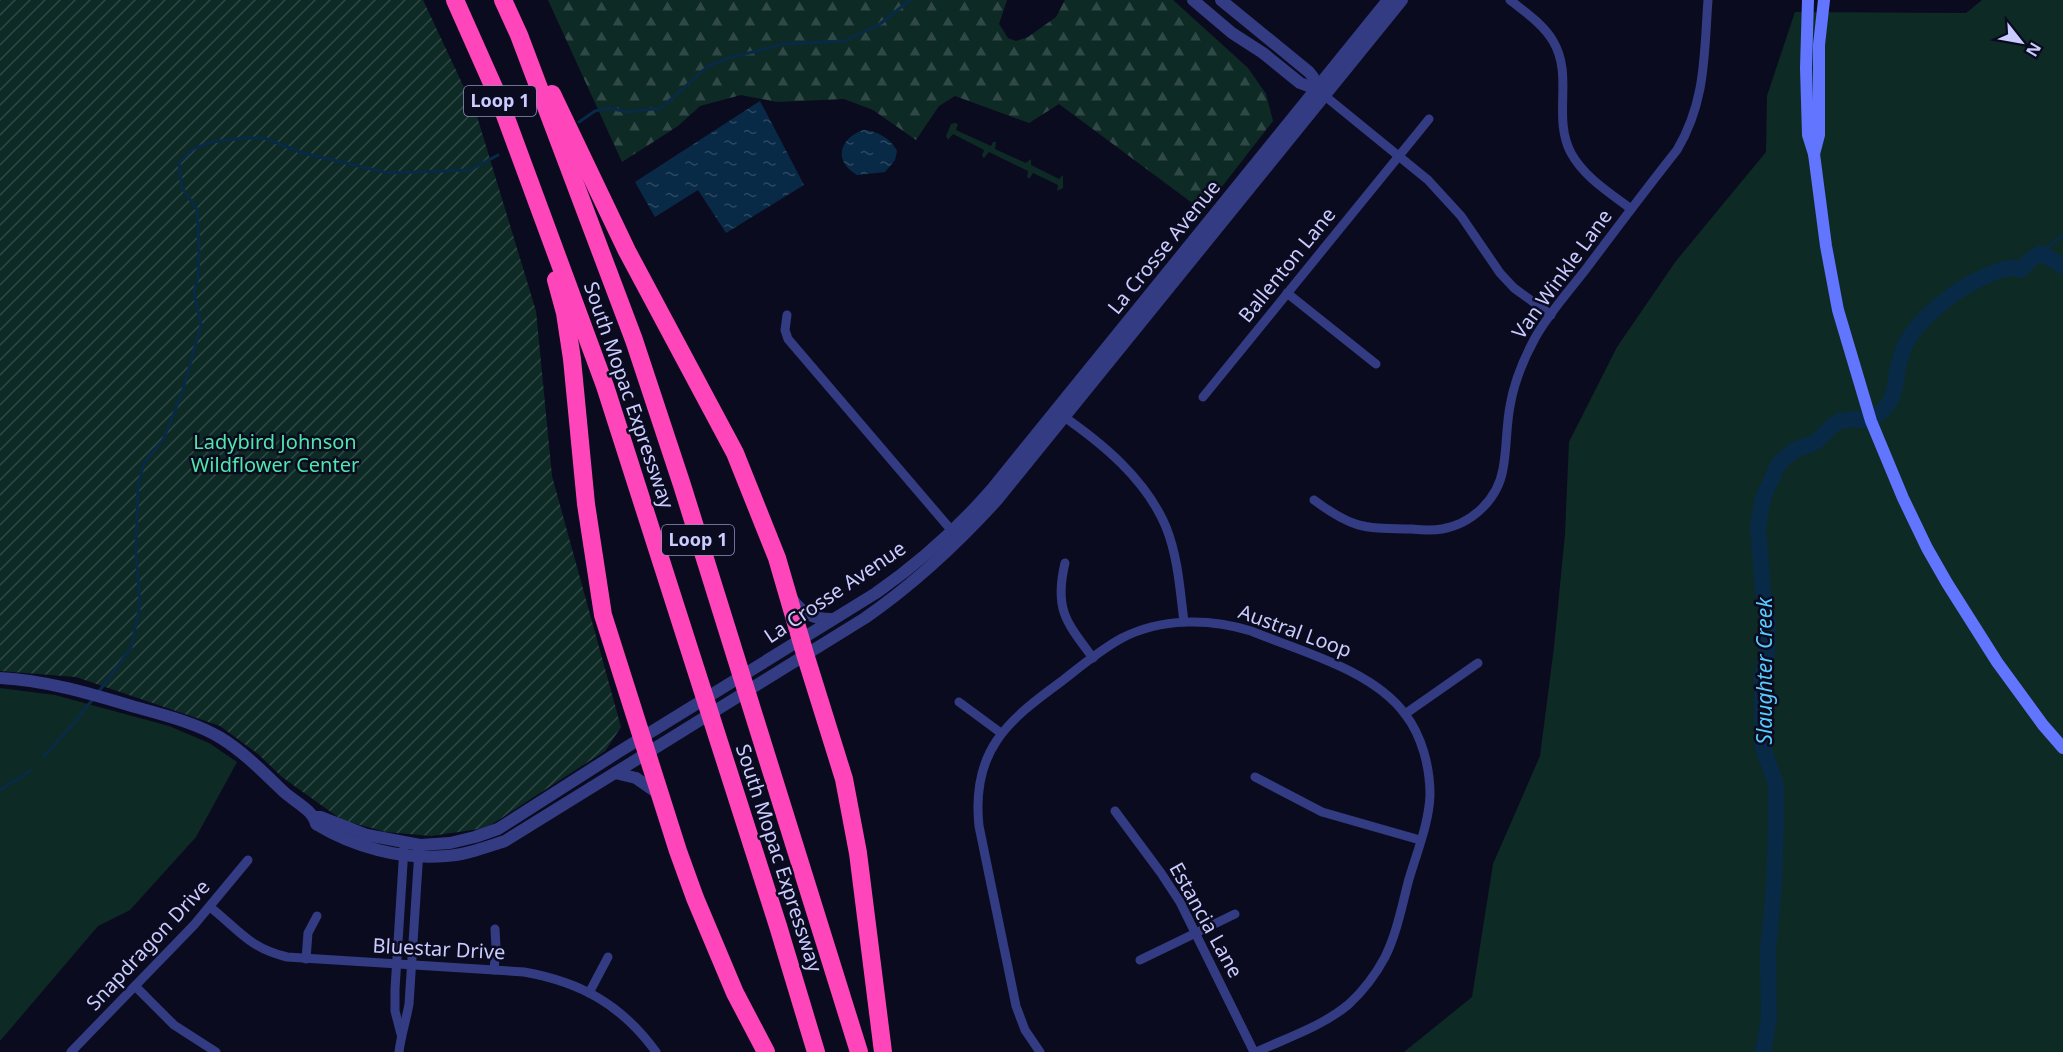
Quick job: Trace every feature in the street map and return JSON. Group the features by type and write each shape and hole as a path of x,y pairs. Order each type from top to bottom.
{"highway":[{"name":"South Mopac Expressway","path":"455,0 499,99 631,461 816,1052"},
{"name":"South Mopac Expressway","path":"503,0 519,35 634,340 682,485 859,1052"},
{"path":"519,35 549,87 627,251 735,453 777,558 802,647 844,779 858,853 883,1052"},
{"path":"539,205 565,313 572,359 586,504 603,615 695,898 735,993 766,1052"}],"main road":[{"path":"1808,0 1806,68 1808,135 1814,154 1826,246 1838,310 1871,421 1894,478 1927,548 1947,583 1974,628 2043,725 2063,748"},
{"path":"1814,154 1819,135 1819,45 1824,0"},
{"path":"2027,701 2063,738"}],"street":[{"path":"1193,0 1232,33 1263,53 1300,83 1320,92 1428,180 1452,205 1500,273 1514,288 1551,315"},
{"path":"1221,0 1309,72 1320,92"},
{"name":"La Crosse Avenue","path":"0,678 105,698 183,722 222,739 260,768 314,817 321,817 404,849 447,856 505,841 615,773 672,719 767,660 802,647 896,596 952,548 997,500 1060,415 1320,92 1388,0"},
{"name":"La Crosse Avenue","path":"1320,92 1402,0"},
{"path":"1510,0 1542,26 1557,47 1563,73 1562,129 1574,159 1594,181 1631,209"},
{"name":"Van Winkle Lane","path":"1314,500 1342,520 1355,525 1370,528 1442,529 1458,525 1474,515 1492,496 1501,479 1508,418 1515,383 1530,346 1677,150 1694,115 1701,92 1708,0"},
{"name":"Ballenton Lane","path":"1203,398 1429,119"},
{"path":"1287,293 1376,364"},
{"path":"787,315 784,330 788,339 952,531"},
{"path":"1060,415 1119,462 1155,505 1166,527 1174,552 1184,622"},
{"name":"La Crosse Avenue","path":"419,851 498,829 645,745 680,732 774,673 831,619 890,583 952,531 1060,415"},
{"path":"1065,563 1060,589 1064,614 1069,625 1093,658"},
{"path":"786,591 800,610 818,619 831,619"},
{"name":"Austral Loop","path":"1040,1052 1025,1030 1016,1006 979,826 977,802 982,774 991,751 1002,733 1023,709 1123,637 1161,625 1184,622 1235,626 1354,672 1379,688 1405,714 1423,750 1429,778 1429,810 1387,954 1375,974 1349,1004 1336,1014 1255,1052"},
{"path":"1405,714 1478,663"},
{"path":"959,702 1002,733"},
{"path":"615,773 636,778 661,796"},
{"path":"1255,777 1322,812 1420,840"},
{"name":"Estancia Lane","path":"1115,811 1175,893 1255,1052"},
{"path":"401,1034 395,1011 404,849"},
{"path":"399,1052 401,1034 408,1011 419,851"},
{"name":"Snapdragon Drive","path":"71,1052 210,907 248,860"},
{"name":"Bluestar Drive","path":"210,907 258,948 287,957 524,972 573,984 621,1013 646,1038 656,1052"},
{"path":"1140,960 1235,914"},
{"path":"306,959 308,933 317,916"},
{"path":"494,970 495,929"},
{"path":"589,993 608,957"},
{"path":"135,986 174,1025 215,1052"}],"green space":[{"name":"Ladybird Johnson Wildflower Center","path":"0,0 423,0 476,113 536,311 552,476 621,727 605,751 486,828 431,836 386,832 342,820 282,777 258,754 220,726 76,677 0,671"},
{"path":"548,0 1007,0 999,24 1008,38 1016,41 1028,37 1056,17 1065,0 1173,0 1248,68 1266,94 1273,121 1203,211 1059,104 1029,123 955,96 939,106 916,140 873,110 844,99 777,102 741,95 700,106 678,126 622,162"},
{"path":"1982,0 2063,0 2063,1052 1404,1052 1472,997 1493,864 1540,756 1565,534 1569,442 1617,347 1676,261 1766,152 1767,96 1795,12 1966,13"},
{"path":"951,124 958,124 956,130 991,146 993,142 996,142 995,149 1026,163 1031,159 1031,165 1059,179 1063,175 1063,188 1057,191 1058,185 1033,173 1030,178 1027,178 1028,171 989,152 984,158 982,156 984,150 953,134 948,140 946,136"},
{"path":"0,688 55,695 169,726 209,743 237,762 196,837 130,910 98,926 0,1041"}],"water":[{"path":"760,101 804,185 726,233 698,190 655,217 635,182"},
{"path":"863,130 883,136 897,151 895,160 885,172 857,175 844,163 842,151 844,145 855,134"}],"waterway":[{"path":"579,122 595,111 609,108 628,112 661,108 707,67 729,58 784,44 844,41 880,24 910,0"},
{"path":"97,694 131,648 140,605 136,553 138,486 144,463 163,440 182,393 201,325 194,292 198,277 197,209 182,188 179,163 193,149 212,142 244,138 264,138 303,153 388,173 470,170 498,155"},
{"path":"2041,253 2063,235"},
{"name":"Slaughter Creek","path":"1763,1052 1769,1018 1768,952 1776,826 1776,784 1763,748 1762,725 1762,676 1767,654 1768,621 1763,592 1758,526 1763,498 1779,463 1795,450 1816,442 1840,421 1854,419 1870,421 1888,405 1907,341 1925,318 1949,297 1974,281 1999,271 2008,268 2021,270 2041,253 2063,266"},
{"path":"43,757 93,699"},
{"path":"0,790 30,771"}]}
